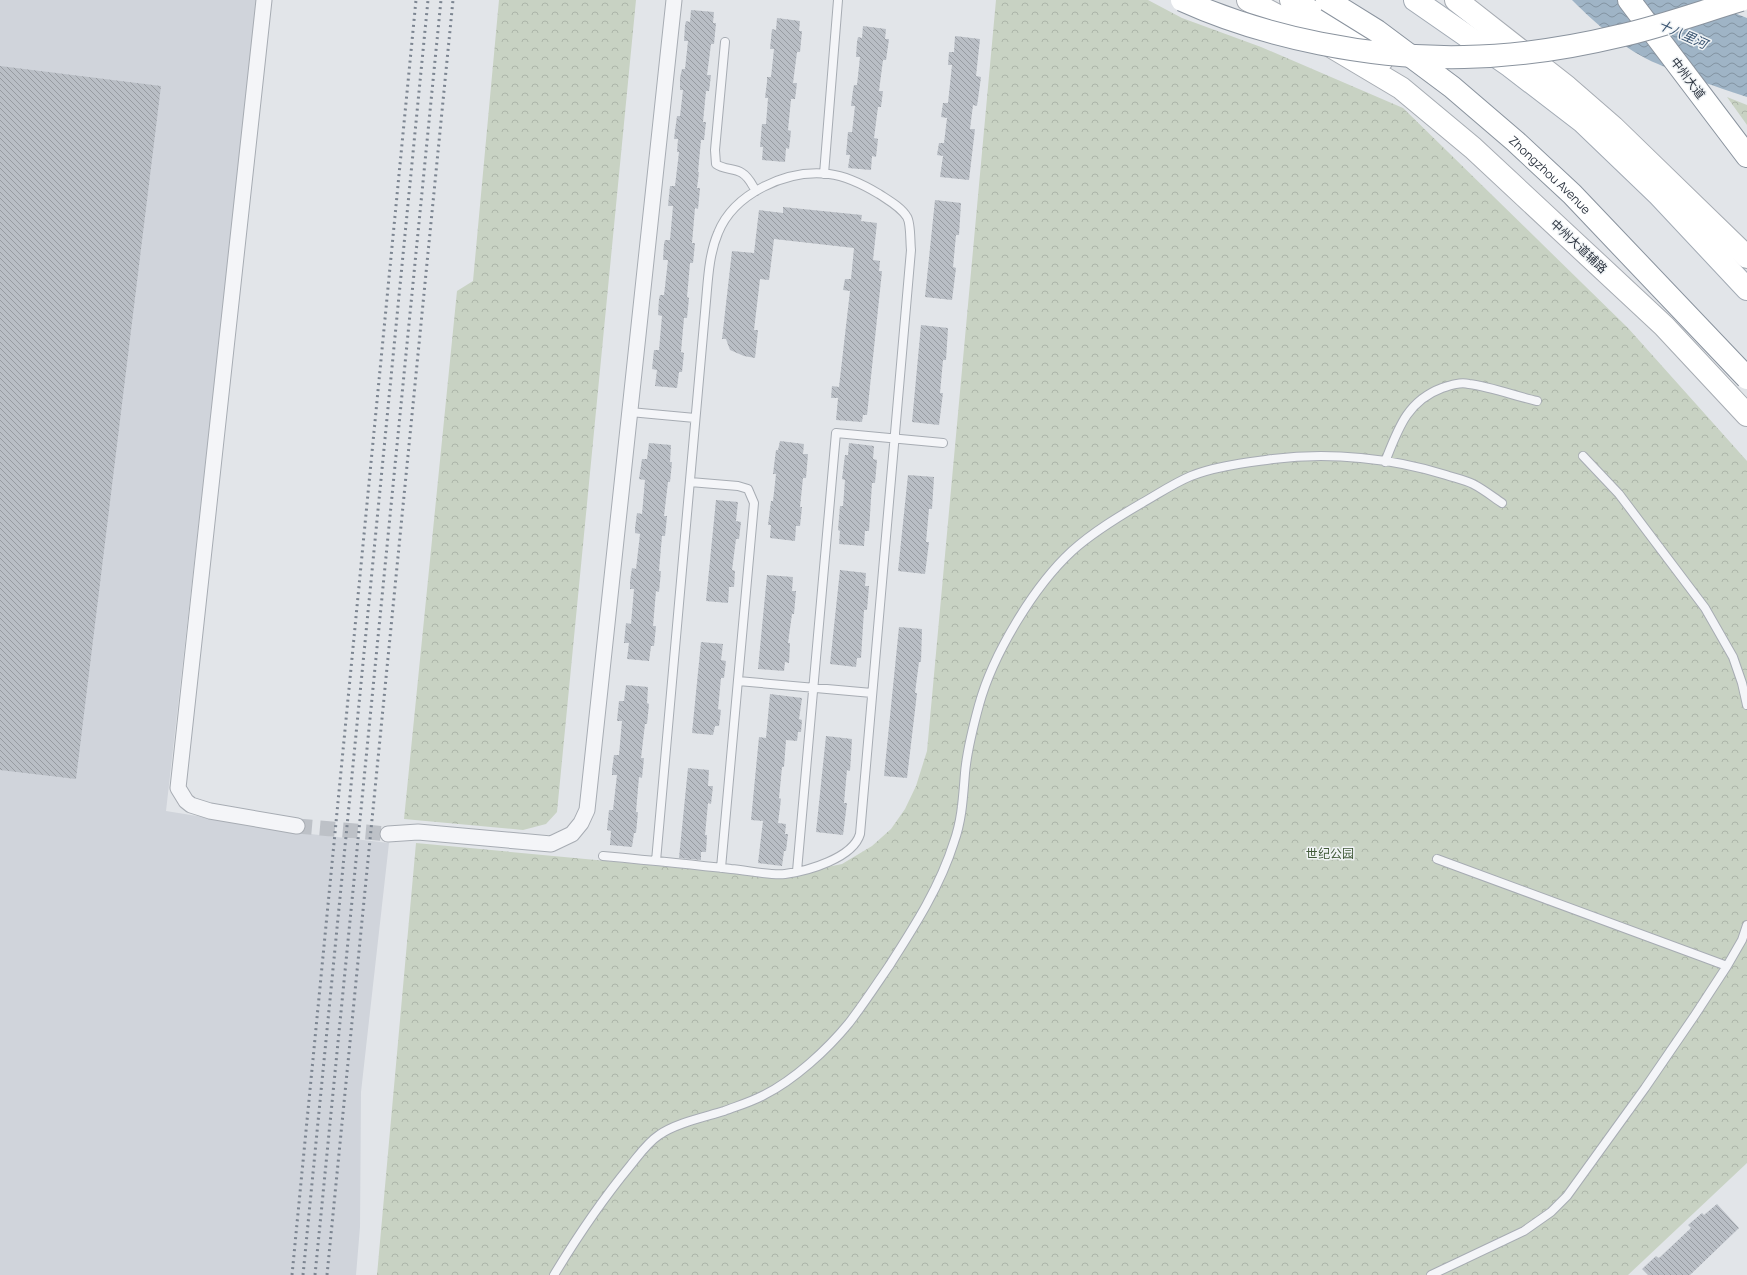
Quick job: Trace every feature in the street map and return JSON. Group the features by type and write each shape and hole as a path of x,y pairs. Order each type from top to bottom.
{"main road":[{"path":"1182,0 1242,24 1277,34 1335,46 1397,54 1465,58 1532,52 1621,36 1741,0"},
{"path":"1248,0 1302,29 1401,88"},
{"path":"1291,0 1371,44 1401,88"},
{"name":"Zhongzhou Avenue","path":"1327,0 1377,31 1452,87 1515,140 1577,200 1747,378"},
{"path":"1415,0 1510,66 1583,122 1658,194 1747,289"},
{"path":"1456,0 1568,88 1613,127 1747,258"},
{"name":"中州大道","path":"1629,0 1747,156"},
{"name":"中州大道辅路","path":"1401,88 1473,148 1664,326 1747,414"}],"street":[{"path":"264,0 178,788 186,801 191,805 210,811 297,826"},
{"path":"388,834 418,832 551,844 572,834 587,810 674,0"}],"lane":[{"path":"824,174 838,0"},
{"path":"725,42 714,150 716,164 722,169 742,172 756,191"},
{"path":"603,856 784,874 810,868 838,857 858,841 860,834 911,250 908,218 888,200 869,188 849,180 824,174 808,174 775,181 749,194 730,213 718,232 712,253 656,861"},
{"path":"1385,462 1395,436 1406,416 1418,401 1439,389 1452,384 1468,383 1537,402"},
{"path":"630,412 696,418"},
{"path":"797,871 836,433 943,443"},
{"path":"554,1275 616,1182 651,1142 665,1132 754,1100 779,1086 807,1065 834,1040 848,1025 868,998 925,908 953,847 962,814 965,775 972,732 984,686 995,660 1014,627 1038,591 1066,557 1097,531 1166,489 1193,476 1251,462 1300,456 1347,457 1429,470 1474,484 1502,503"},
{"path":"1583,456 1619,494 1705,608 1733,656 1742,683 1747,705"},
{"path":"690,482 738,486 748,489 754,503 721,868"},
{"path":"738,681 872,693"},
{"path":"1437,859 1727,966"},
{"path":"1431,1275 1524,1231 1551,1212 1567,1196 1649,1082 1727,966 1742,940 1747,926"}],"shaded area":[{"path":"0,0 258,0 166,811 302,833 389,843 361,1092 360,1227 356,1275 0,1275"}],"green space":[{"path":"499,0 636,0 557,812 546,824 523,830 404,819 457,291 473,281"},
{"name":"世纪公园","path":"996,0 1148,0 1182,18 1261,47 1403,108 1628,328 1747,461 1747,1163 1628,1275 377,1275 416,843 778,877 842,864 872,846 891,829 905,809 916,786 927,751"},
{"path":"1727,97 1747,105 1747,125"}],"water":[{"name":"十八里河","path":"1572,0 1706,0 1712,4 1747,18 1747,97 1691,78 1646,59 1612,36"}],"building":[{"path":"691,10 714,12 713,23 716,23 714,44 711,44 707,75 711,75 709,91 706,91 703,122 706,122 704,140 701,140 697,188 700,188 698,209 695,208 692,243 695,243 693,263 690,263 687,318 684,318 681,352 684,353 682,372 679,372 677,388 655,386 657,370 652,369 654,350 659,350 662,316 658,315 659,299 660,295 664,295 668,260 663,260 664,244 665,240 670,240 673,206 668,206 670,186 675,186 679,152 677,152 678,139 674,139 677,116 680,116 683,90 680,90 680,78 682,69 685,69 688,41 684,41 685,26 686,21 690,22"},
{"path":"777,18 800,21 799,31 802,31 800,52 797,52 793,83 797,83 795,99 791,99 788,130 791,131 789,149 786,148 785,162 762,160 763,147 760,147 762,124 766,124 768,98 765,98 767,77 771,77 774,49 770,49 772,29 776,30"},
{"path":"863,26 886,29 885,39 889,39 886,60 883,60 879,91 883,91 881,107 878,107 874,138 878,139 876,157 872,156 871,170 848,168 850,155 846,155 848,132 852,132 855,106 851,106 854,85 857,85 860,57 856,57 857,42 858,37 862,38"},
{"path":"955,36 980,39 976,76 981,77 977,106 973,105 970,129 975,129 969,180 940,177 943,156 937,155 939,143 944,143 947,118 941,117 943,103 948,103 952,65 948,65 949,52 954,52"},
{"path":"0,66 161,86 76,779 0,770"},
{"path":"935,200 961,203 959,235 956,235 953,267 956,268 952,300 925,297"},
{"path":"783,207 862,215 861,221 877,223 873,260 880,261 879,271 882,271 867,415 863,415 862,422 836,420 838,398 831,398 832,386 839,387 850,291 843,290 845,279 851,279 854,248 774,239 769,280 760,279 754,330 758,330 755,358 744,356 730,350 726,339 722,339 732,251 754,253 759,210 783,213"},
{"path":"921,325 948,328 946,360 943,360 940,393 943,393 939,425 912,422"},
{"path":"780,441 804,444 803,454 808,454 806,478 803,478 800,526 796,526 795,541 770,538 771,525 768,525 771,501 773,501 776,474 773,474 776,450 778,450"},
{"path":"649,443 671,445 670,462 672,462 664,516 667,516 665,536 662,536 659,592 656,591 653,626 656,626 654,646 651,646 649,661 627,659 629,643 624,643 626,623 631,624 634,589 630,589 630,581 632,568 636,569 640,534 635,533 637,513 642,514 645,480 639,479 642,459 647,459"},
{"path":"849,443 874,446 873,459 877,460 875,483 872,483 869,531 865,531 864,546 839,544 840,531 838,530 840,506 843,506 845,480 842,479 845,455 848,455"},
{"path":"908,475 934,477 932,509 929,509 926,542 929,542 925,574 898,571"},
{"path":"716,500 738,502 736,521 741,522 739,539 736,539 732,570 735,571 734,587 729,587 728,603 706,601"},
{"path":"840,570 866,573 865,586 869,586 867,610 864,610 861,658 857,658 856,667 830,664"},
{"path":"767,575 793,577 792,591 796,591 794,614 792,614 788,643 790,643 789,663 785,662 784,671 758,669"},
{"path":"899,627 922,629 921,662 919,662 915,693 917,693 907,778 884,776"},
{"path":"701,642 723,644 721,660 726,661 724,678 721,678 718,709 721,710 719,726 715,726 713,735 692,733"},
{"path":"626,685 648,687 647,703 649,704 641,758 644,758 642,778 639,777 636,833 634,833 632,847 610,845 611,831 607,830 609,810 613,810 617,775 612,775 614,755 619,755 622,721 617,721 619,701 624,701"},
{"path":"770,694 802,698 799,719 802,720 801,732 798,732 797,741 786,740 784,767 782,767 779,798 781,799 778,823 786,824 785,834 788,834 782,866 758,863 763,821 751,820 759,737 766,738"},
{"path":"826,736 852,739 850,771 847,770 844,803 847,803 843,835 816,832"},
{"path":"688,768 709,770 708,786 713,786 711,804 708,803 705,835 707,835 706,852 701,852 701,860 679,858"},
{"path":"1717,1204 1739,1228 1690,1275 1648,1275 1642,1269 1656,1256 1659,1258 1691,1228 1688,1225 1702,1213 1704,1215"}],"tunnel":[{"path":"297,826 388,834"}],"railway":[{"path":"292,1275 416,0"},
{"path":"303,1275 428,0"},
{"path":"315,1275 441,0"},
{"path":"327,1275 453,0"}]}
